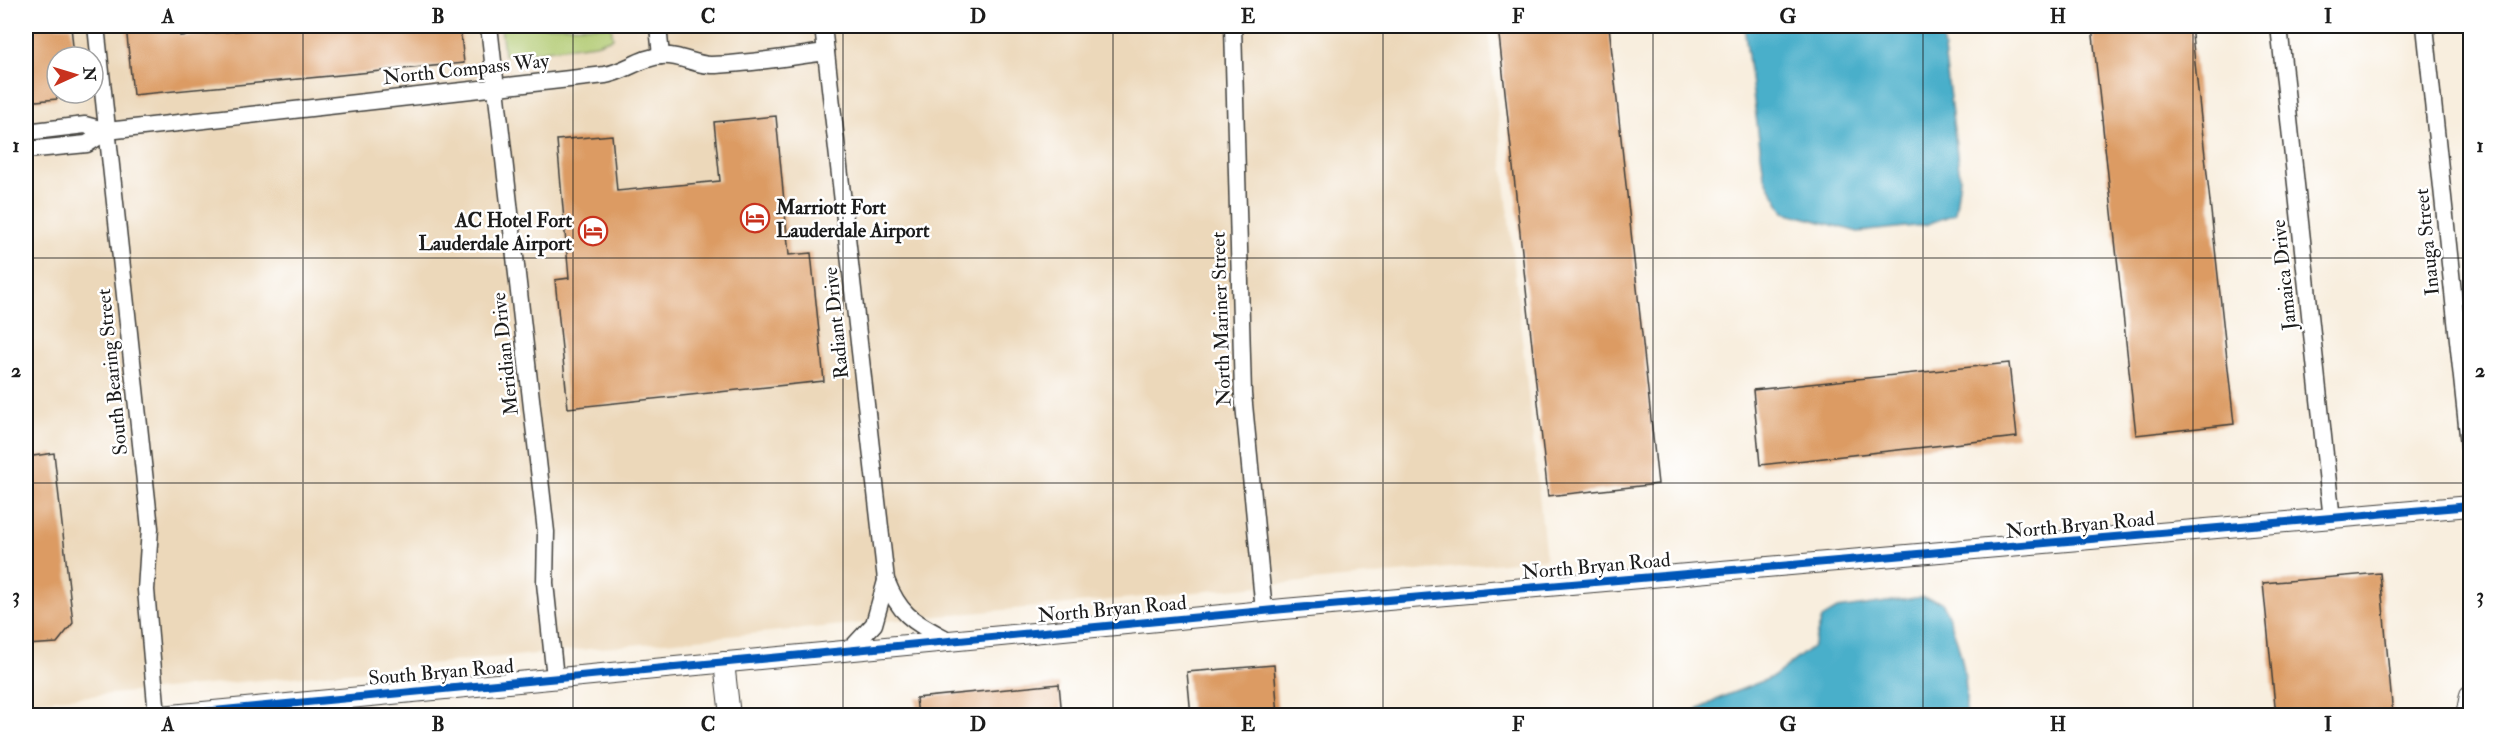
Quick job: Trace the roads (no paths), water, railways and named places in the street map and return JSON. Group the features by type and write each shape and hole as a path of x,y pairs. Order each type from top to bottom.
{"street":[{"name":"South Bearing Street","path":"96,26 150,528 146,590 159,716"},
{"name":"Meridian Drive","path":"489,26 546,532 545,583 555,678"},
{"path":"658,26 661,56"},
{"name":"Radiant Drive","path":"823,26 886,580 895,602 903,613 950,641"},
{"name":"North Mariner Street","path":"1233,26 1243,394 1264,611"},
{"name":"Jamaica Drive","path":"2279,26 2332,519"},
{"name":"Inauga Street","path":"2425,26 2470,454"},
{"name":"North Compass Way","path":"107,131 618,73 652,57 661,56 672,56 709,65 826,52"},
{"path":"26,132 85,125 107,131"},
{"path":"26,150 87,144 107,131"},
{"name":"North Bryan Road","path":"724,662 1264,611 2470,506"},
{"name":"Radiant Drive","path":"849,651 873,624 886,580"},
{"path":"724,662 730,716"},
{"name":"South Bryan Road","path":"159,716 724,662"},
{"path":"2466,716 2470,695"}],"water":[{"path":"1744,26 1941,26 1960,178 1955,214 1925,225 1858,232 1784,212 1764,176"},
{"path":"1922,597 1942,602 1953,629 1964,672 1965,715 1688,715 1722,697 1773,677 1813,646 1822,618 1837,609"}],"place":[{"name":"Marriott Fort Lauderdale Airport","path":"755,218"},
{"name":"AC Hotel Fort Lauderdale Airport","path":"593,231"}]}
